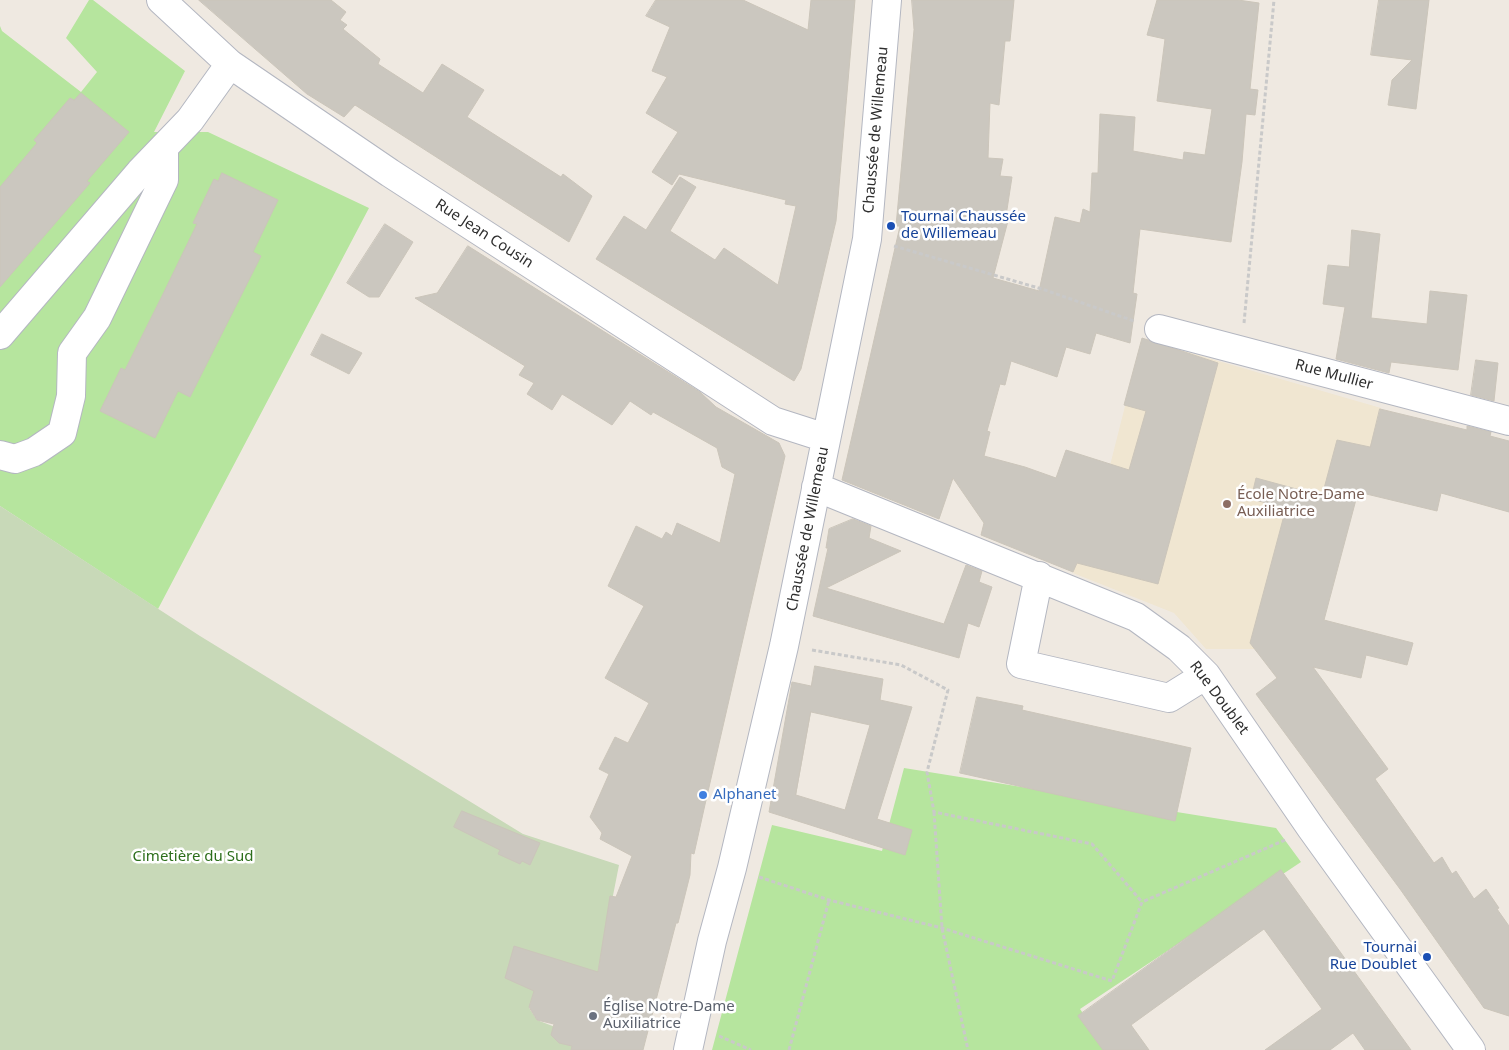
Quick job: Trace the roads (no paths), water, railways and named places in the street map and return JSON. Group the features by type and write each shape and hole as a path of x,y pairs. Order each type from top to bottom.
{"street":[{"name":"Rue Jean Cousin","path":"161,0 230,64 390,173 766,416 826,438"},
{"name":"Chaussée de Willemeau","path":"688,1050 712,941 732,868 784,646 867,238 887,0"},
{"path":"0,335 190,120 230,64"},
{"path":"0,454 15,459 34,452 62,433 71,396 72,353 96,318 164,180 164,148"},
{"name":"Rue Mullier","path":"1158,329 1509,422"},
{"name":"Rue Doublet","path":"816,487 1136,616 1180,648 1206,675 1311,828 1471,1050"},
{"path":"1039,576 1021,664 1169,698 1206,675"}],"place":[{"name":"Tournai Chaussée de Willemeau","path":"891,226"},
{"name":"École Notre-Dame Auxiliatrice","path":"1227,504"},
{"name":"Alphanet","path":"703,795"},
{"name":"Tournai Rue Doublet","path":"1427,957"},
{"name":"Église Notre-Dame Auxiliatrice","path":"593,1016"}],"park label":[{"name":"Cimetière du Sud","path":"193,857"}]}
